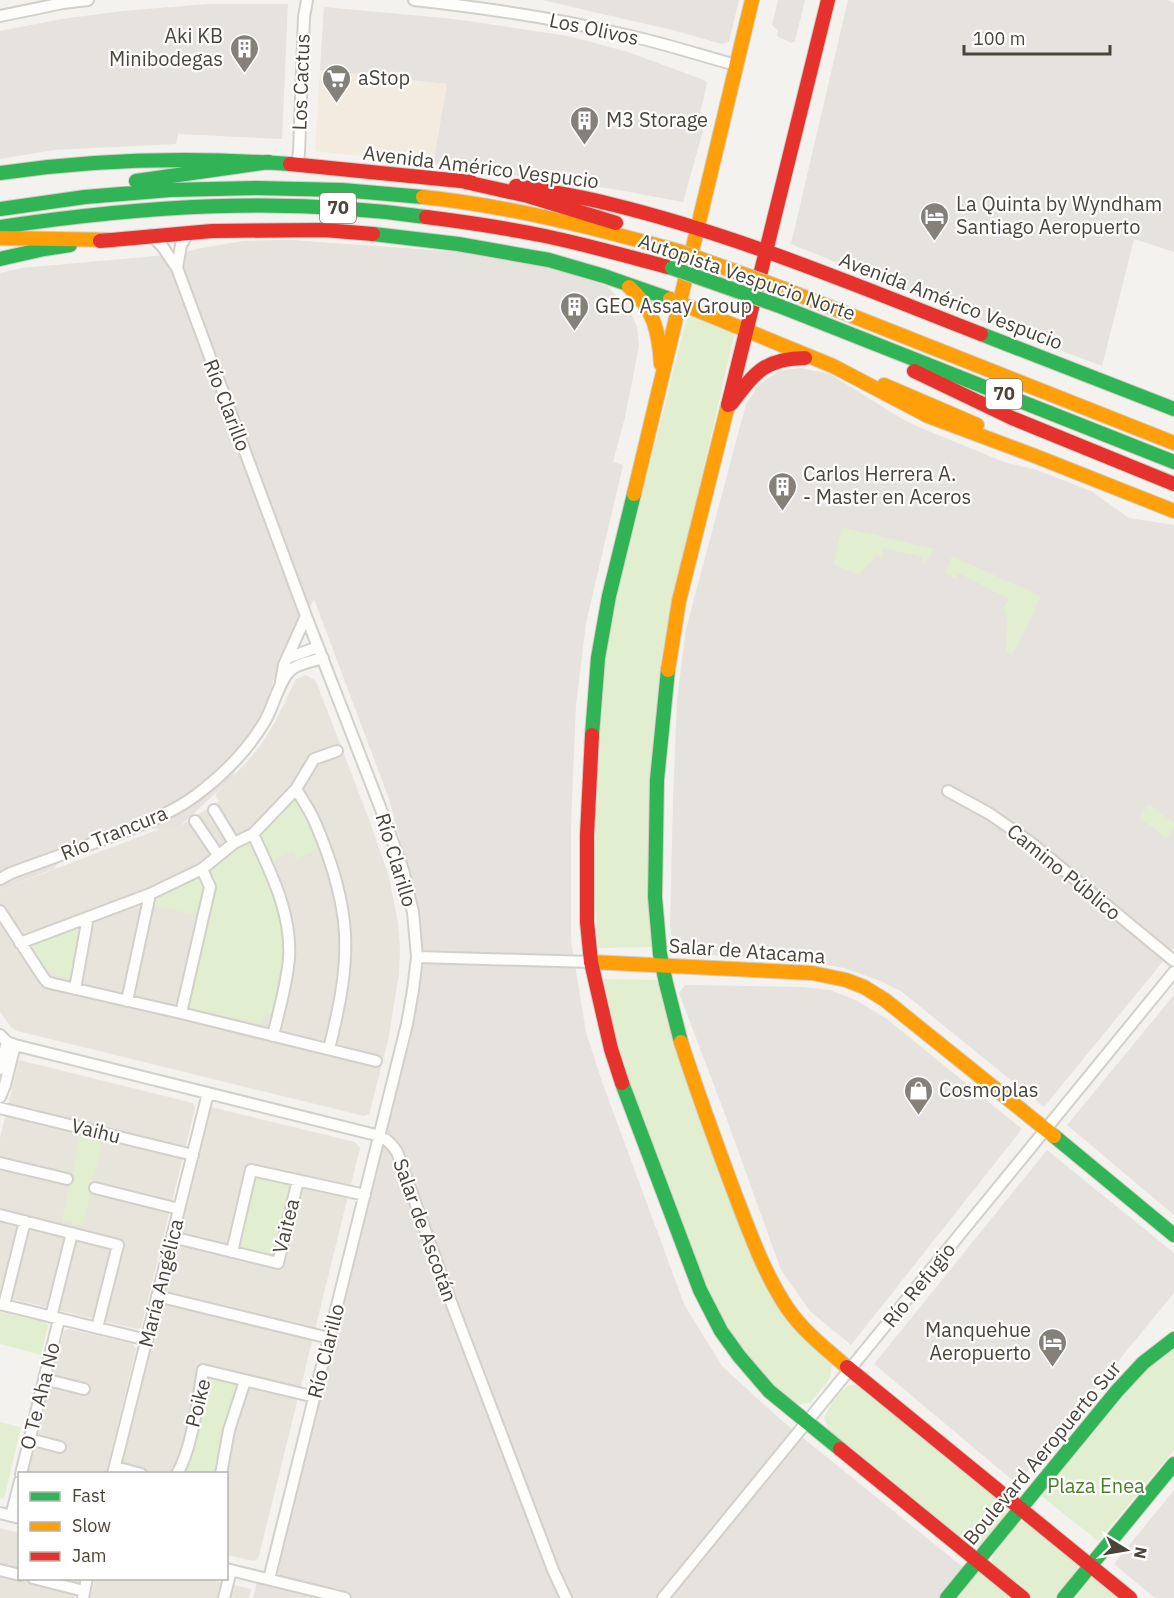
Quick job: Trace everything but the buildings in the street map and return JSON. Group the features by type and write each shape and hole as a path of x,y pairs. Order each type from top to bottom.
{"main road":[{"path":"752,0 609,596 598,658 586,835 587,922 591,962 620,1079 706,1306 721,1333 749,1370 769,1391 1023,1598"},
{"path":"828,0 679,602 664,694 658,766 656,910 662,965 671,1009 688,1065 767,1276 785,1306 812,1338 1130,1598"},
{"name":"Avenida Américo Vespucio","path":"0,173 72,163 126,160 190,159 269,162 535,189 589,198 697,228 766,252 1174,409"},
{"path":"59,200 103,185 269,162"},
{"path":"460,181 506,190 585,213 634,231 672,249"},
{"name":"Autopista Vespucio Norte","path":"0,209 144,191 290,188 354,191 453,202 525,214 601,230 672,249 784,289 1171,442"},
{"name":"Autopista Vespucio Norte","path":"0,227 83,215 158,208 248,205 414,214 511,229 587,245 672,268 834,327 1174,462"},
{"path":"0,259 44,249 112,240 189,232 245,230 303,230 393,236 509,252 567,265 681,303 953,414 1008,440 1035,456 1174,511"},
{"path":"0,238 112,240"},
{"path":"622,282 638,295 653,316 659,336 660,389"},
{"path":"834,327 882,356 998,412 1174,485"},
{"path":"727,408 751,378 770,363 785,358 814,358"},
{"name":"Salar de Atacama","path":"591,962 797,971 836,978 864,987 899,1010 1172,1232"},
{"name":"Boulevard Aeropuerto Sur","path":"947,1598 1116,1391 1143,1363 1174,1339"},
{"path":"1064,1598 1174,1464"}],"street":[{"path":"0,16 88,0"},
{"name":"Los Cactus","path":"297,164 304,17 307,0"},
{"name":"Los Olivos","path":"414,0 480,8 582,25 648,40 736,65"},
{"path":"177,268 181,245 189,232"},
{"name":"Río Clarillo","path":"151,236 162,246 177,268 306,616 382,812 403,870 413,912 417,957 407,1024 269,1580"},
{"name":"Río Trancura","path":"281,685 282,670 306,616"},
{"path":"287,658 320,653"},
{"name":"Río Trancura","path":"0,879 146,823 184,804 225,770 251,742 270,712 281,685 292,669 320,653"},
{"path":"20,943 150,894 202,869 234,843 253,834 296,789 314,759 337,751"},
{"path":"296,789 314,819 337,881 344,922 345,957 342,986 329,1049"},
{"path":"202,791 234,843"},
{"name":"Camino Público","path":"948,791 990,814 1030,842 1174,961"},
{"path":"184,804 218,855"},
{"path":"253,834 276,884 287,924 289,957 273,1036"},
{"path":"181,1013 210,887 202,869"},
{"path":"127,1001 150,894"},
{"path":"0,911 47,982 376,1062"},
{"path":"75,989 88,917"},
{"name":"Salar de Atacama","path":"417,957 591,962"},
{"name":"Río Refugio","path":"663,1598 1174,972"},
{"path":"0,1069 7,1041"},
{"path":"0,1097 5,1085 7,1041"},
{"name":"Salar de Ascotán","path":"7,1041 387,1139 397,1152 512,1462 566,1598"},
{"name":"María Angélica","path":"114,1470 207,1093"},
{"name":"Vaihu","path":"0,1108 192,1155"},
{"path":"0,1163 67,1179"},
{"name":"Vaitea","path":"232,1252 251,1170 365,1195"},
{"name":"Vaitea","path":"172,1237 278,1263 298,1180"},
{"path":"95,1188 179,1209"},
{"path":"0,1215 118,1245 97,1328"},
{"path":"25,1221 2,1305 147,1340"},
{"name":"O Te Aha No","path":"21,1472 44,1379 72,1233"},
{"path":"158,1296 329,1338"},
{"name":"Poike","path":"177,1472 190,1437 203,1370 315,1397"},
{"path":"44,1379 84,1389"},
{"name":"Poike","path":"221,1472 229,1430 245,1381"},
{"path":"29,1439 60,1447"},
{"path":"114,1470 132,1472"},
{"path":"10,1516 18,1488"},
{"path":"229,1569 345,1598"},
{"path":"0,1570 18,1574"},
{"path":"39,1580 84,1595 87,1580"},
{"path":"224,1598 227,1580"}],"shaded area":[{"path":"542,0 739,0 729,42 722,44"},
{"path":"778,0 805,0 795,41 791,43 777,36 778,31 772,25"},
{"path":"848,0 1167,0 1174,3 1174,252 1134,239 1102,366 956,311 791,244"},
{"path":"208,4 288,4 282,139 178,134 176,144 54,150 0,159 0,31 62,19 122,11"},
{"path":"324,7 454,19 568,36 628,52 704,80 707,83 698,123 703,131 683,202 613,189 433,164 447,84 320,70"},
{"path":"320,70 447,84 433,164 315,151"},
{"path":"288,240 458,252 552,268 607,286 630,310 637,327 639,346 625,417 613,462 623,465 586,623 576,705 571,824 571,941 586,1032 601,1079 684,1304 722,1366 781,1420 1001,1598 253,1598 257,1581 274,1584 414,1006 422,963 422,936 415,895 389,799 314,599 275,676 263,714 243,741 233,777 180,826 160,829 135,828 72,850 53,869 0,890 0,273 21,268 167,255 244,241"},
{"path":"288,240 458,252 511,260 490,427 458,418 456,408 270,464 196,249 244,241"},
{"path":"800,368 830,374 921,428 1004,462 1037,470 1091,491 1129,518 1174,525 1174,948 1044,1107 901,991 878,980 844,968 799,960 680,953 673,945 670,926 677,700 686,629 746,404 759,384 779,371"},
{"path":"306,675 316,681 370,822 389,877 398,923 399,974 388,1041 369,1114 364,1116 17,1031 11,1027 0,1012 0,890 160,829 176,820 180,826 219,801 215,795 261,745 296,679"},
{"path":"685,985 801,987 830,990 856,1000 887,1019 1022,1129 851,1345 810,1311 781,1270 679,993"},
{"path":"1174,995 1174,1215 1067,1125"},
{"path":"19,1060 193,1103 195,1108 141,1328 136,1329 0,1296 0,1138"},
{"path":"211,1107 355,1142 360,1148 258,1559 254,1561 228,1555 228,1472 120,1472"},
{"path":"1047,1150 1174,1253 1174,1293 1017,1484 874,1364"},
{"path":"69,1329 133,1344 136,1349 106,1472 29,1472 64,1331"},
{"path":"1174,1490 1174,1598 1155,1598 1114,1564"},
{"path":"0,1528 18,1533 18,1580 79,1580 74,1598 0,1598"},
{"path":"95,1580 210,1580 251,1589 249,1598 90,1598"}],"green space":[{"path":"688,314 735,332 661,660 649,866 652,947 598,948 593,858 605,653 613,608"},
{"path":"842,527 934,549 922,564 923,557 882,548 883,556 876,556 859,575 833,564"},
{"path":"952,556 1041,596 1012,656 1006,651 1007,620 1003,607 1009,599 958,573 956,579 945,573"},
{"path":"294,800 302,801 321,848 296,859 293,852 277,858 268,871 278,906 285,954 273,1012 264,1018 262,1024 186,1007 207,917 153,906 157,891 224,852 253,839"},
{"path":"1149,804 1174,823 1174,828 1166,838 1139,817"},
{"path":"80,923 82,929 72,975 68,978 48,972 31,948 36,942"},
{"path":"604,979 657,980 744,1232 775,1303 800,1336 832,1364 830,1378 810,1403 792,1403 782,1395 742,1351 713,1304 625,1075 613,1033"},
{"path":"81,1131 103,1136 83,1225 62,1221"},
{"path":"256,1174 290,1182 293,1186 286,1202 273,1254 270,1257 236,1249 252,1178"},
{"path":"0,1312 45,1322 48,1326 41,1355 0,1344"},
{"name":"Plaza Enea","path":"1174,1348 1174,1450 1098,1541 1040,1495 1149,1367"},
{"path":"211,1377 235,1383 237,1388 225,1427 215,1472 185,1472 199,1428 207,1381"},
{"path":"849,1385 858,1385 1007,1505 1007,1512 980,1546 970,1548 830,1433 824,1418 834,1400"},
{"path":"0,1422 21,1427 4,1499 0,1498"},
{"path":"1021,1522 1027,1522 1077,1563 1076,1573 1056,1598 1028,1598 992,1566 992,1557"},
{"path":"979,1571 1011,1598 957,1598"},
{"path":"1091,1578 1098,1579 1122,1598 1076,1598"}],"traffic: fast":[{"path":"0,173 109,162 217,160 290,164"},
{"path":"136,181 269,162"},
{"path":"0,209 85,197 170,190 256,188 342,190 423,197"},
{"path":"0,227 106,214 213,206 319,207 426,217"},
{"path":"373,234 458,244 549,260 670,299"},
{"path":"0,259 70,245"},
{"path":"672,268 777,305"},
{"path":"777,305 1174,462"},
{"path":"981,334 1174,409"},
{"path":"592,735 598,658 609,596 634,494"},
{"path":"668,670 657,780 655,897 660,954 681,1042"},
{"path":"622,1083 700,1290 721,1331 769,1391 840,1449"},
{"path":"1054,1136 1174,1235"},
{"path":"947,1598 1117,1391 1143,1363 1174,1339"},
{"path":"1064,1598 1174,1464"}],"traffic: slow":[{"path":"634,494 752,0"},
{"path":"423,197 520,212 678,251"},
{"path":"0,238 112,240"},
{"path":"678,251 784,289"},
{"path":"629,287 644,304 654,322 661,364"},
{"path":"784,289 1174,443"},
{"path":"670,299 833,366 928,416 1174,511"},
{"path":"884,385 977,425"},
{"path":"668,670 679,601 728,405"},
{"path":"591,962 812,973 846,980 864,987 885,1000 1054,1136"},
{"path":"681,1042 733,1189 771,1280 788,1309 801,1325 847,1367"}],"traffic: jam":[{"path":"728,405 828,0"},
{"path":"290,164 471,182"},
{"path":"461,181 528,196 616,223"},
{"path":"516,186 598,201 705,231 844,280 981,334"},
{"path":"426,217 545,236 672,268"},
{"path":"100,241 212,231 324,230 373,234"},
{"path":"731,404 754,376 769,365 779,361 805,358"},
{"path":"914,371 1012,418 1174,484"},
{"path":"592,735 587,835 587,922 591,962 611,1049 622,1083"},
{"path":"847,1367 1130,1598"},
{"path":"840,1449 1023,1598"}],"place":[{"name":"Aki KB Minibodegas","path":"244,74"},
{"name":"aStop","path":"337,104"},
{"name":"M3 Storage","path":"585,146"},
{"name":"La Quinta by Wyndham Santiago Aeropuerto","path":"935,242"},
{"name":"GEO Assay Group","path":"574,332"},
{"name":"Carlos Herrera A. - Master en Aceros","path":"782,512"},
{"name":"Cosmoplas","path":"918,1116"},
{"name":"Manquehue Aeropuerto","path":"1052,1368"}]}
